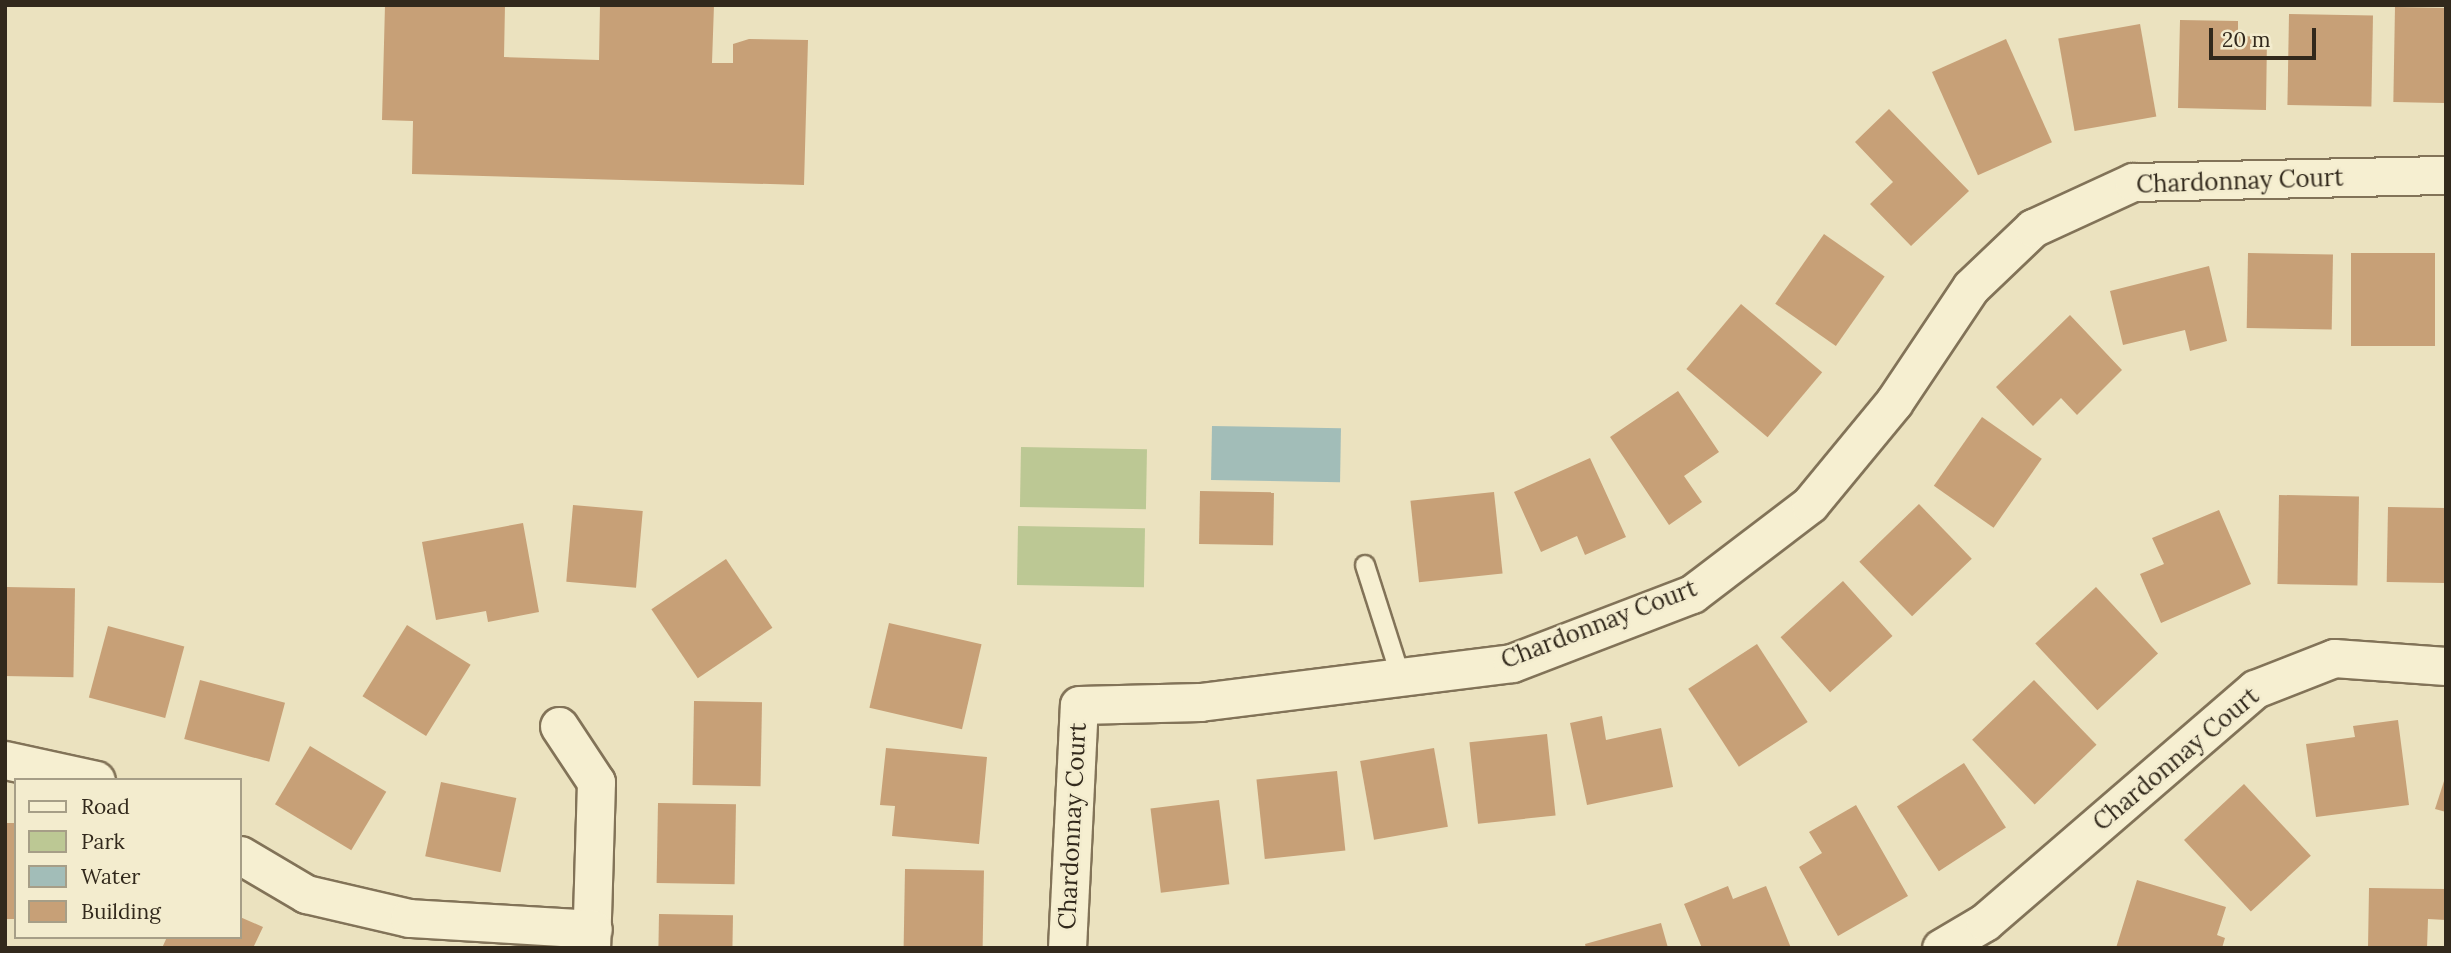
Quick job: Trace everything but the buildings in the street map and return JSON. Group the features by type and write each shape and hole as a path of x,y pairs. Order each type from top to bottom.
{"street":[{"name":"Chardonnay Court","path":"1067,948 1079,705 1200,702 1399,675 1512,663 1692,594 1810,504 1894,402 1971,287 2033,228 2133,182 2446,175"},
{"name":"Chardonnay Court","path":"1941,948 1990,935 2255,689 2334,658 2446,666"},
{"path":"242,856 306,894 409,918 592,938 596,782 559,726"},
{"path":"5,760 87,778"}],"lane":[{"path":"1365,565 1399,675"}],"green space":[{"path":"1021,447 1147,449 1146,509 1020,507"},
{"path":"1018,526 1145,528 1144,587 1017,585"}],"water":[{"path":"1212,426 1341,428 1340,482 1211,480"}]}
